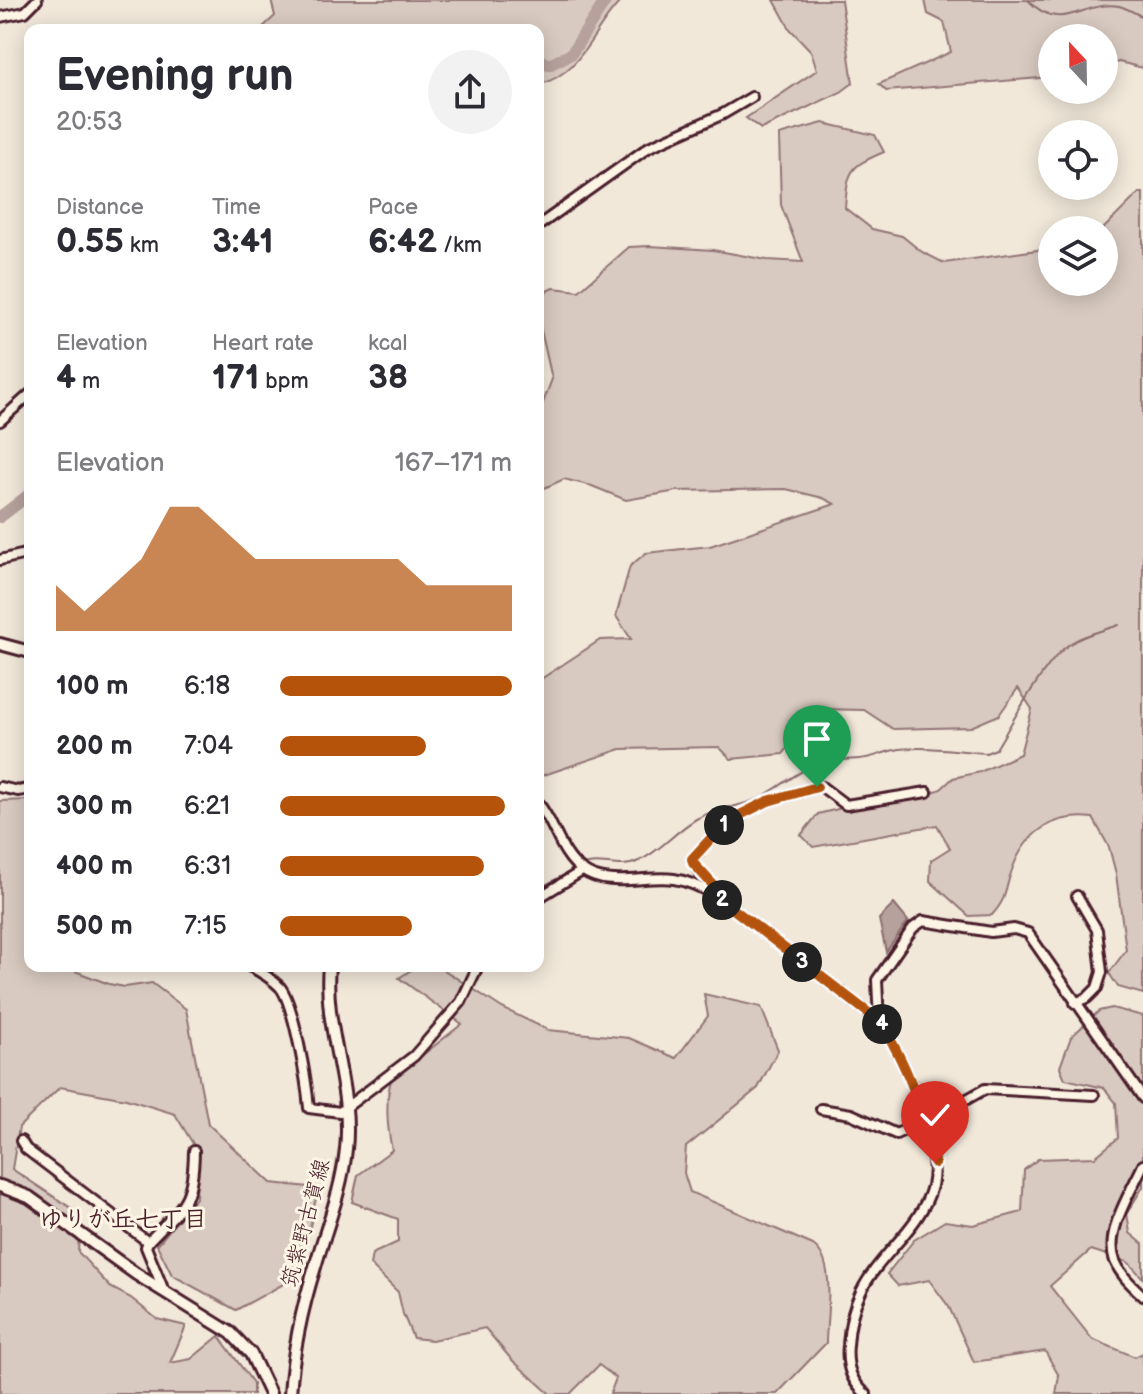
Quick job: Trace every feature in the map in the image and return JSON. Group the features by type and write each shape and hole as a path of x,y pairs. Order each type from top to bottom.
{"main road":[{"path":"0,644 24,650"},
{"name":"筑紫野古賀線","path":"290,1394 292,1364 301,1322 342,1180 346,1147 346,1105 328,999 329,972"},
{"path":"0,1186 29,1197 161,1290 210,1318 251,1354 270,1394"}],"street":[{"path":"0,17 25,12 37,0"},
{"path":"544,222 649,147 723,114 752,97"},
{"path":"0,421 24,399"},
{"path":"0,560 24,554"},
{"path":"0,787 24,790"},
{"path":"715,895 715,887 700,873 692,859 726,822 753,807 817,787 822,787 846,805 927,792"},
{"path":"544,811 568,856 582,871 599,879 675,879 715,895 879,1021 891,1037 925,1121 935,1163 932,1187 908,1230 861,1290 854,1309 847,1359 851,1375 866,1394"},
{"path":"544,894 582,871"},
{"path":"1075,1003 1087,998 1097,988 1102,972 1097,930 1077,896"},
{"path":"879,1021 877,980 913,928 923,921 991,932 1005,928 1022,930 1034,939 1143,1098"},
{"path":"258,972 279,986 292,1013 309,1108 340,1112 414,1056 461,1002 475,972"},
{"path":"821,1109 851,1114 896,1134 985,1089 1094,1095"},
{"path":"21,1141 26,1149 148,1242"},
{"path":"161,1290 146,1247 183,1206 191,1192 194,1151"},
{"path":"1143,1165 1114,1233 1114,1258 1123,1276 1143,1296"}],"shaded area":[{"path":"271,0 622,0 577,60 566,71 544,83 544,24 266,24 275,16"},
{"path":"774,0 841,0 853,83 841,92 761,129 746,118 817,70 811,51 790,29"},
{"path":"925,0 1143,0 1143,68 1118,62 1118,24 1038,24 1038,78 886,91 879,84 951,52 944,22 928,14"},
{"path":"823,123 875,135 884,152 852,171 845,208 872,229 902,236 922,252 944,263 1038,250 1038,296 1118,296 1116,216 1139,193 1143,193 1143,994 1118,987 1109,973 1126,950 1116,874 1109,847 1093,818 1053,822 1033,836 1018,857 1003,898 992,915 969,916 930,881 931,860 950,848 937,825 813,847 801,835 818,814 854,805 920,797 941,789 953,778 980,772 1020,754 1032,709 1018,688 999,715 971,727 893,729 864,710 818,709 783,754 731,759 719,747 621,749 544,775 544,677 600,640 631,639 616,616 630,566 646,553 710,546 835,504 786,489 677,491 626,500 564,479 544,488 544,400 552,379 544,344 544,292 553,288 579,291 629,247 713,250 767,260 803,262 781,205 779,135"},
{"path":"24,800 24,972 78,972 125,987 152,983 186,1009 208,1124 271,1183 318,1188 300,1275 236,1310 172,1275 157,1245 196,1198 198,1152 175,1114 126,1099 60,1087 19,1127 12,1169 80,1214 78,1252 110,1287 131,1298 157,1319 186,1326 170,1363 191,1359 219,1336 253,1383 253,1394 0,1394 0,801"},
{"path":"894,904 908,921 886,952 879,919"},
{"path":"408,972 447,972 502,1008 548,1030 629,1038 676,1058 708,1016 704,994 761,1007 778,1050 758,1088 686,1147 684,1173 690,1192 813,1245 825,1263 828,1276 826,1343 777,1394 610,1394 616,1378 599,1365 570,1394 550,1394 511,1359 485,1328 432,1340 413,1338 398,1292 370,1265 372,1254 398,1242 398,1219 352,1202 358,1175 392,1150 387,1115 391,1080 462,1024 399,978"},
{"path":"1112,1008 1143,1016 1143,1187 1127,1213 1130,1233 1143,1244 1143,1278 1128,1262 1091,1250 1050,1286 1092,1339 1135,1357 1143,1353 1143,1394 1056,1394 1059,1376 1045,1351 974,1362 949,1307 929,1280 898,1286 887,1274 914,1240 945,1221 973,1225 1022,1212 1024,1170 1038,1159 1095,1157 1118,1138 1116,1103 1104,1088 1065,1079 1060,1067 1071,1037 1099,1011"}],"waterway":[{"path":"544,62 549,65 571,54 606,0"},
{"path":"1028,0 1051,15 1062,16 1106,5 1119,6 1143,17"},
{"path":"0,517 24,499"},
{"path":"581,866 595,863 624,865 639,861 698,818 755,800 818,764 915,748 986,753 996,749 1029,694 1058,654 1079,639 1119,625"},
{"path":"12,786 24,783"},
{"path":"544,886 575,869"}],"district":[{"name":"ゆりが丘七丁目","path":"123,1219"}],"route":[{"path":"817,787 768,801 726,822 692,859 693,863 715,887 715,895 879,1021 891,1037 925,1121 935,1163"}]}
